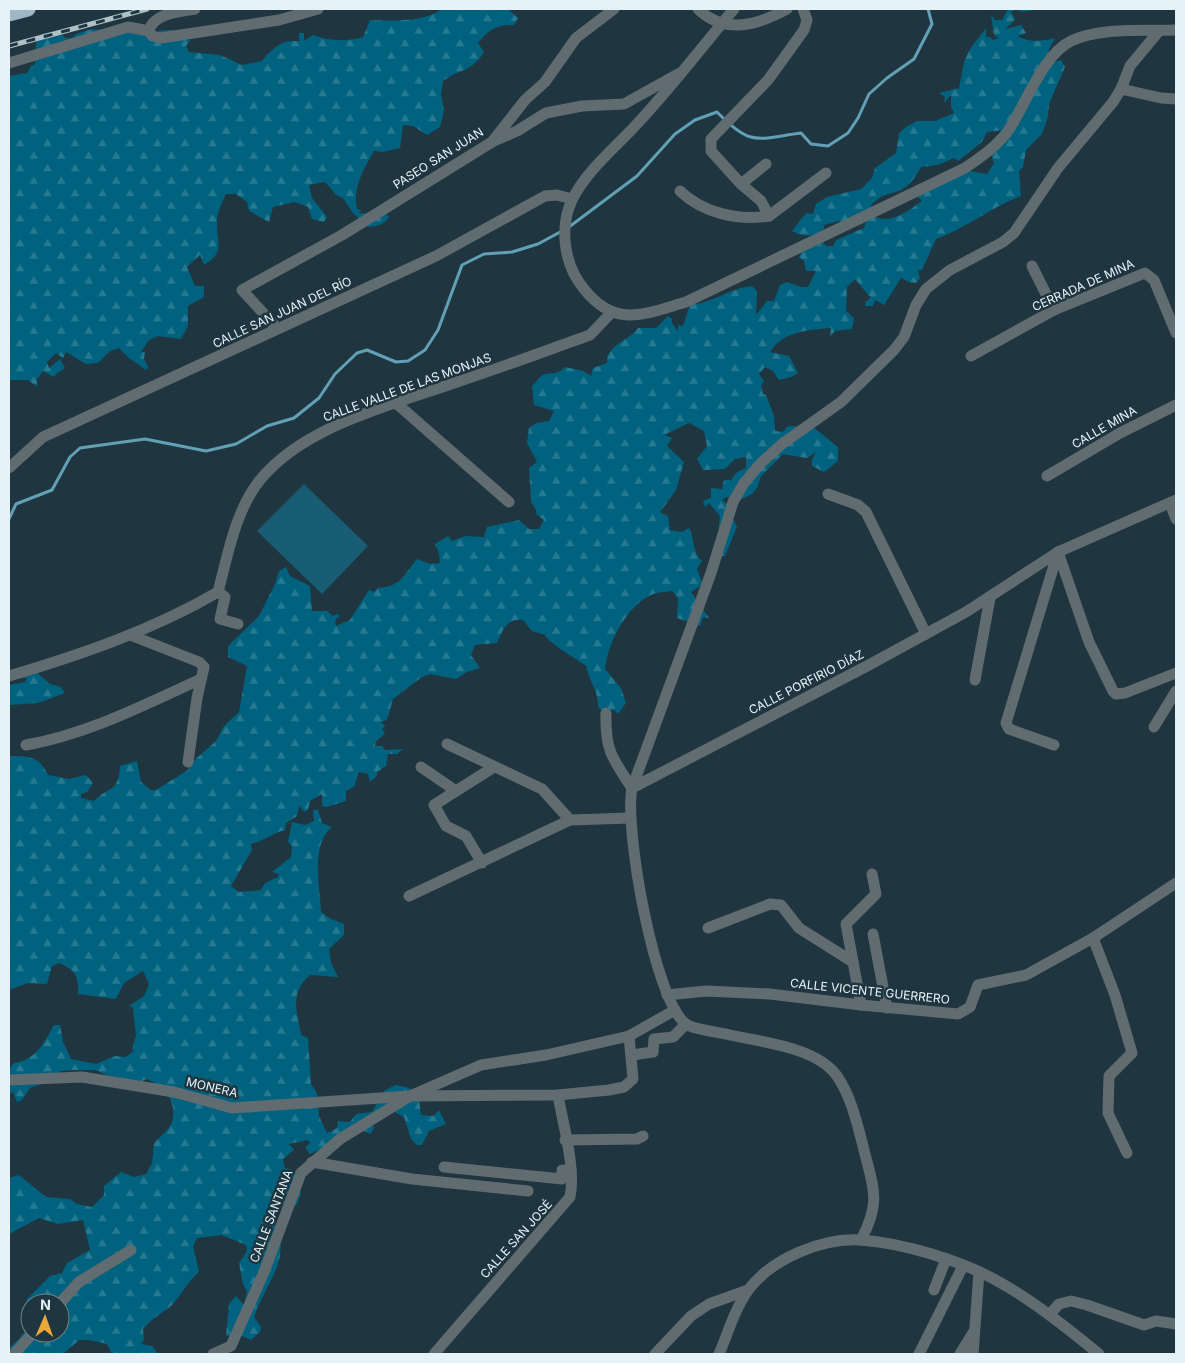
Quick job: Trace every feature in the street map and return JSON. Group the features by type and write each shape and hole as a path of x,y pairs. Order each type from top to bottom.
{"highway":[{"path":"9,14 28,9"}],"street":[{"path":"149,31 153,23 167,15 195,9"},
{"path":"9,63 128,27 149,31 152,36 161,38 279,20 318,9"},
{"name":"PASEO SAN JUAN","path":"277,328 242,290 342,235 492,142 525,100 545,82 576,38 614,9"},
{"path":"698,9 722,23 751,25 764,21 787,9"},
{"path":"734,9 686,70 604,159 572,199 565,222 569,264 576,280 589,296 612,312 626,316 646,314 686,302 965,168 988,152 1007,132 1055,53 1069,42 1082,37 1113,32 1176,30"},
{"path":"769,216 761,201 741,184 711,151 711,139 768,80 804,30 807,20 803,9"},
{"path":"861,1240 870,1223 876,1200 857,1120 837,1076 810,1056 792,1049 686,1024 675,1010 667,994 651,943 637,872 630,818 629,801 632,788 711,573 734,502 744,483 761,463 782,444 841,402 894,350 904,337 916,305 926,289 950,270 1003,242 1014,233 1058,168 1121,90 1130,66 1160,31"},
{"path":"492,142 517,131 546,113 582,106 624,104 686,70"},
{"path":"1121,90 1161,98 1176,98"},
{"path":"741,184 766,164"},
{"path":"680,191 692,202 703,208 754,218 769,216 826,174"},
{"name":"CALLE SAN JUAN DEL RÍO","path":"9,468 44,437 436,256 545,196 557,194 572,199"},
{"path":"1032,266 1054,310"},
{"name":"CERRADA DE MINA","path":"970,356 1054,310 1145,273 1154,280 1176,333"},
{"name":"CALLE VALLE DE LAS MONJAS","path":"218,592 240,516 259,482 272,467 293,451 323,432 396,403 590,335 612,312"},
{"path":"396,403 509,502"},
{"name":"CALLE MINA","path":"1046,476 1120,433 1176,405"},
{"path":"828,494 858,505 866,512 926,634"},
{"path":"1173,502 1176,519"},
{"name":"CALLE PORFIRIO DÍAZ","path":"632,788 926,634 990,598 1058,552 1173,502"},
{"path":"1058,552 1089,642 1113,692 1116,694 1125,693 1176,673"},
{"path":"1054,745 1008,729 1006,723 1058,552"},
{"path":"9,676 130,635 175,616 218,592 225,596 220,619 238,624"},
{"path":"975,680 990,598"},
{"path":"130,635 199,662 204,667 188,762"},
{"path":"26,745 47,742 107,722 201,679"},
{"path":"1154,727 1176,691"},
{"path":"606,713 605,739 611,754 632,788"},
{"path":"447,744 542,788 570,820"},
{"path":"421,767 456,791"},
{"path":"482,863 466,836 446,826 434,805 494,767"},
{"path":"409,896 570,820 630,818"},
{"path":"861,1005 846,924 876,894 872,874"},
{"name":"CALLE VICENTE GUERRERO","path":"667,994 706,991 770,994 887,1008 958,1014 970,1007 978,985 1026,975 1093,938 1176,883"},
{"path":"708,928 770,904 781,905 799,928 853,962"},
{"path":"873,934 887,1008"},
{"path":"1093,938 1115,995 1132,1053 1110,1076 1108,1114 1127,1153"},
{"path":"410,1096 481,1065 546,1056 629,1036 675,1010"},
{"path":"629,1036 632,1055 653,1052 654,1039 673,1037 686,1024"},
{"name":"MONERA","path":"9,1080 82,1077 174,1092 232,1108 410,1096 558,1095 624,1087 633,1079 632,1055"},
{"name":"CALLE SAN JOSÉ","path":"434,1354 570,1197 571,1171 558,1095"},
{"name":"CALLE SANTANA","path":"213,1354 231,1346 264,1272 301,1173 340,1140 410,1096"},
{"path":"565,1140 637,1139 643,1136"},
{"path":"312,1162 412,1179 528,1191"},
{"path":"444,1167 562,1179 562,1170 571,1171"},
{"path":"656,1354 691,1316 709,1304 748,1290 771,1269 795,1255 817,1246 861,1240 946,1259 979,1272 1050,1314 1099,1354"},
{"path":"69,1293 79,1282 131,1250"},
{"path":"934,1290 946,1259"},
{"path":"919,1354 964,1266"},
{"path":"972,1354 979,1272"},
{"path":"723,1352 748,1290"},
{"path":"1050,1314 1059,1304 1071,1302 1087,1305 1144,1325 1156,1322 1176,1324"},
{"path":"960,1354 974,1332"}],"green space":[{"path":"441,9 508,9 518,18 514,25 498,27 489,31 478,43 484,52 475,63 443,81 441,94 444,111 440,127 427,135 413,126 403,125 400,148 383,152 374,151 358,186 356,194 357,209 362,211 357,213 374,214 382,211 389,217 385,222 377,226 368,227 353,213 343,198 336,195 325,182 309,185 312,198 327,217 324,222 312,219 308,207 294,202 273,207 269,222 249,211 247,202 236,194 226,194 217,216 218,247 215,256 204,265 200,255 187,267 195,286 204,286 204,297 188,306 188,326 181,339 158,336 149,340 141,352 145,352 144,359 148,367 146,370 119,348 110,351 98,363 86,364 66,352 63,358 56,353 47,362 49,368 60,359 65,368 54,377 43,371 37,379 37,387 28,380 9,380 9,76 27,73 31,66 35,64 36,43 41,34 57,31 66,38 72,38 76,34 92,29 149,34 163,30 181,31 190,41 186,46 189,52 220,55 242,65 262,61 281,44 289,41 299,41 299,33 304,33 304,41 313,35 325,39 356,39 363,37 370,20 418,18 435,13"},
{"path":"1008,9 1017,9 1011,12 1015,19 1006,29 1021,25 1026,33 1018,36 1026,40 1041,41 1055,38 1049,49 1048,64 1061,60 1065,67 1049,104 1048,117 1042,134 1026,150 1023,167 1019,171 1021,196 936,239 922,270 918,270 920,278 916,283 901,278 884,305 875,300 873,306 865,306 866,301 871,298 855,279 847,287 846,311 854,318 852,329 835,331 830,337 831,328 805,331 789,336 775,345 770,352 789,356 798,373 779,380 773,371 765,367 759,374 764,381 761,386 763,394 766,395 774,416 775,431 783,432 788,426 813,427 838,447 838,461 824,472 812,466 812,460 816,452 807,458 783,454 761,476 757,488 752,494 742,499 726,497 722,500 730,506 731,516 737,527 725,556 720,556 717,545 720,516 709,503 705,507 703,501 711,498 711,488 722,489 724,480 731,480 737,472 746,468 746,457 735,459 725,469 703,470 697,459 707,446 704,431 689,423 664,435 672,438 667,446 684,462 676,490 660,512 668,516 670,530 682,532 689,528 691,532 695,550 702,561 697,569 702,582 699,587 691,592 709,618 703,617 700,626 677,618 678,598 672,591 651,595 632,609 614,638 605,669 621,688 626,703 618,714 614,710 601,710 598,707 597,696 586,666 557,646 545,635 532,631 523,620 513,621 506,626 497,643 475,645 471,655 480,668 467,672 456,679 430,674 422,677 393,699 387,720 381,722 385,726 382,729 385,734 376,741 375,746 382,746 385,750 403,749 397,754 388,754 386,766 377,772 377,776 370,782 368,774 359,772 354,787 346,791 346,801 327,807 322,806 322,794 310,801 308,810 305,812 299,806 297,816 286,823 285,830 251,844 252,850 231,886 239,892 261,890 265,883 278,877 279,874 272,872 291,857 292,846 288,842 292,822 305,825 314,821 313,810 318,810 322,823 332,827 325,835 321,844 318,878 321,912 331,919 344,924 344,935 329,949 331,963 338,977 310,975 299,989 296,1003 301,1035 308,1038 311,1084 317,1093 319,1116 327,1133 337,1128 338,1121 350,1122 356,1114 372,1112 385,1090 396,1085 409,1088 419,1098 421,1115 433,1116 439,1110 446,1124 429,1131 422,1145 417,1145 411,1139 404,1117 391,1110 372,1125 374,1127 371,1134 362,1130 310,1154 305,1147 310,1143 308,1140 289,1144 294,1150 283,1159 285,1168 296,1171 301,1194 296,1206 281,1204 275,1215 271,1217 278,1231 281,1244 280,1256 254,1317 261,1327 260,1332 251,1340 242,1336 226,1336 229,1304 236,1296 244,1305 247,1292 243,1284 239,1263 247,1251 246,1245 222,1235 197,1238 193,1246 199,1272 171,1306 143,1329 144,1340 141,1344 152,1346 158,1354 112,1354 107,1344 79,1340 63,1354 9,1354 9,1348 20,1338 20,1343 70,1343 70,1293 33,1293 50,1276 62,1273 67,1263 90,1250 83,1220 58,1224 39,1218 9,1234 9,1178 19,1175 46,1197 70,1199 77,1204 92,1207 104,1195 104,1186 121,1172 134,1177 146,1174 152,1163 154,1143 169,1128 172,1122 173,1108 168,1095 153,1082 146,1079 137,1084 108,1076 96,1070 61,1071 47,1082 30,1088 22,1100 17,1102 13,1092 9,1094 9,1069 14,1063 28,1058 39,1050 54,1025 60,1025 63,1042 71,1059 96,1064 115,1056 125,1057 134,1051 132,1049 136,1036 133,1008 129,1006 144,996 149,984 143,971 124,983 116,999 78,994 78,983 75,974 69,968 59,963 52,966 47,984 28,983 9,990 9,756 33,758 41,764 48,775 69,779 86,775 93,783 87,792 81,794 81,798 94,801 115,785 118,780 120,766 137,761 141,782 151,790 156,790 188,770 190,764 216,741 224,726 239,712 247,666 228,657 228,646 259,616 275,584 279,571 286,567 290,576 310,586 312,611 327,611 333,616 337,614 340,616 335,620 336,626 350,620 369,590 374,592 378,588 397,583 417,559 430,564 440,563 439,553 435,544 448,536 452,541 465,536 484,537 487,527 519,520 529,529 539,529 544,520 536,514 536,510 531,502 529,468 537,462 527,443 529,428 536,423 549,421 554,411 534,405 532,386 543,375 558,372 565,367 583,371 591,376 593,368 607,363 610,352 614,347 638,328 656,328 668,316 672,319 672,323 678,331 678,325 683,326 690,305 736,290 752,286 757,291 756,315 767,301 774,301 780,285 787,282 801,287 808,287 816,271 806,271 804,261 799,257 809,241 814,247 823,242 826,246 833,246 836,240 864,228 867,218 872,215 885,219 904,213 922,201 917,196 954,168 987,174 994,163 991,153 1005,130 987,132 982,142 958,161 954,158 938,165 921,167 908,185 878,199 871,205 871,209 849,226 840,221 824,225 824,229 820,232 808,236 792,231 806,213 813,214 816,204 827,197 861,189 872,178 875,168 896,153 899,133 906,127 917,121 935,121 954,113 951,107 951,95 944,103 945,97 939,93 959,88 964,62 970,49 986,28 986,37 990,37 993,40 999,38 994,35 991,15 995,20 1002,20"},
{"path":"1017,9 1041,9 1022,12"},
{"path":"34,670 50,684 61,687 65,693 38,703 9,705 9,685 25,682 27,678 23,678"}],"shaded area":[{"path":"304,484 368,546 322,594 257,531"}],"waterway":[{"path":"569,227 637,176 675,134 695,120 717,112 738,131 747,136 764,138 801,133 811,144 828,146 848,133 858,118 869,94 887,78 914,59 932,24 928,9"},
{"path":"9,519 16,504 52,490 70,457 80,448 145,439 206,451 236,444 267,426 294,418 319,398 335,374 357,353 367,350 396,362 408,361 425,350 438,330 462,265 484,254 512,252 538,244 562,231"}],"railway":[{"path":"9,46 147,9"}]}
